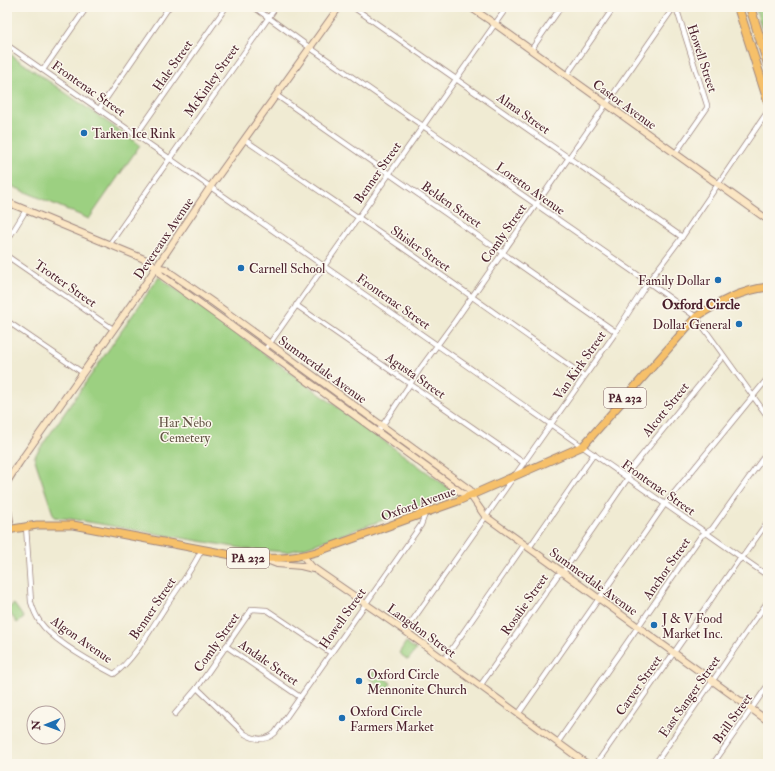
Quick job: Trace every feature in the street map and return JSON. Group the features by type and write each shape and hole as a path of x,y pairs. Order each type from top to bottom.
{"highway":[{"path":"738,7 768,101"},
{"path":"750,7 768,64"}],"main road":[{"name":"Oxford Avenue","path":"8,529 42,525 74,525 237,556 278,559 303,556 425,514 471,496 583,446 696,318 713,306 740,293 752,289 768,287"}],"street":[{"path":"43,70 87,7"},
{"path":"99,109 169,7"},
{"name":"Hale Street","path":"136,135 226,7"},
{"name":"Loretto Avenue","path":"254,7 309,47 648,282 696,318 768,417"},
{"name":"McKinley Street","path":"109,245 276,7"},
{"name":"Devereaux Avenue","path":"7,482 18,463 83,373 211,186 338,7"},
{"name":"Alma Street","path":"353,7 682,237"},
{"name":"Castor Avenue","path":"470,7 768,220"},
{"name":"Benner Street","path":"265,350 507,7"},
{"path":"531,50 561,7"},
{"path":"566,76 614,7"},
{"name":"Comly Street","path":"378,432 437,345 675,7"},
{"name":"Howell Street","path":"675,7 707,108 675,154"},
{"name":"Frontenac Street","path":"7,45 551,423 768,576"},
{"name":"Belden Street","path":"276,95 616,332"},
{"name":"Van Kirk Street","path":"405,631 616,332 648,282 682,237 768,111"},
{"name":"Shisler Street","path":"245,140 413,255 584,376"},
{"name":"Summerdale Avenue","path":"7,202 149,261 156,267 161,275 462,493 471,496"},
{"path":"7,241 26,210"},
{"name":"Trotter Street","path":"7,256 113,329"},
{"name":"Summerdale Avenue","path":"156,267 165,269 470,490 471,496 485,516 768,721"},
{"name":"Agusta Street","path":"296,305 524,463"},
{"path":"7,320 83,373"},
{"name":"Alcott Street","path":"628,478 630,470 723,356"},
{"path":"519,713 665,504 768,378"},
{"name":"Anchor Street","path":"558,742 702,536 712,529 768,451"},
{"path":"444,660 594,454"},
{"name":"Rosalie Street","path":"480,686 558,575 563,572 628,478"},
{"path":"7,505 9,519 22,527"},
{"name":"Howell Street","path":"197,688 245,734 258,739 266,738 275,733 421,525 425,514"},
{"name":"Carver Street","path":"596,764 738,561 742,558 768,521"},
{"name":"Algon Avenue","path":"22,527 31,602 38,618 48,631 94,663 114,674"},
{"name":"Benner Street","path":"114,674 126,664 148,634 196,563 202,549"},
{"name":"Langdon Street","path":"303,556 316,570 405,631 587,764"},
{"path":"262,559 277,564 301,566 316,570"},
{"name":"East Sanger Street","path":"655,764 768,601"},
{"name":"Comly Street","path":"197,688 252,609 267,610 331,653"},
{"name":"Andale Street","path":"226,646 300,697"},
{"name":"Brill Street","path":"713,764 768,685"},
{"path":"175,714 197,688"}],"green space":[{"path":"755,7 765,7 768,9 768,48"},
{"path":"7,52 140,145 89,219 7,184"},
{"name":"Har Nebo Cemetery","path":"159,277 457,494 304,548 287,552 246,549 54,517 34,457"},
{"path":"14,604 24,618 17,623 7,609"},
{"path":"406,642 416,650 408,660 399,653"},
{"path":"374,671 391,683 386,690 369,678"}],"place":[{"name":"Tarken Ice Rink","path":"84,133"},
{"name":"Carnell School","path":"241,268"},
{"name":"Family Dollar","path":"718,280"},
{"name":"Dollar General","path":"739,324"},
{"name":"J & V Food Market Inc.","path":"654,625"},
{"name":"Oxford Circle Mennonite Church","path":"359,681"},
{"name":"Oxford Circle Farmers Market","path":"342,718"}],"district":[{"name":"Oxford Circle","path":"701,304"}]}
